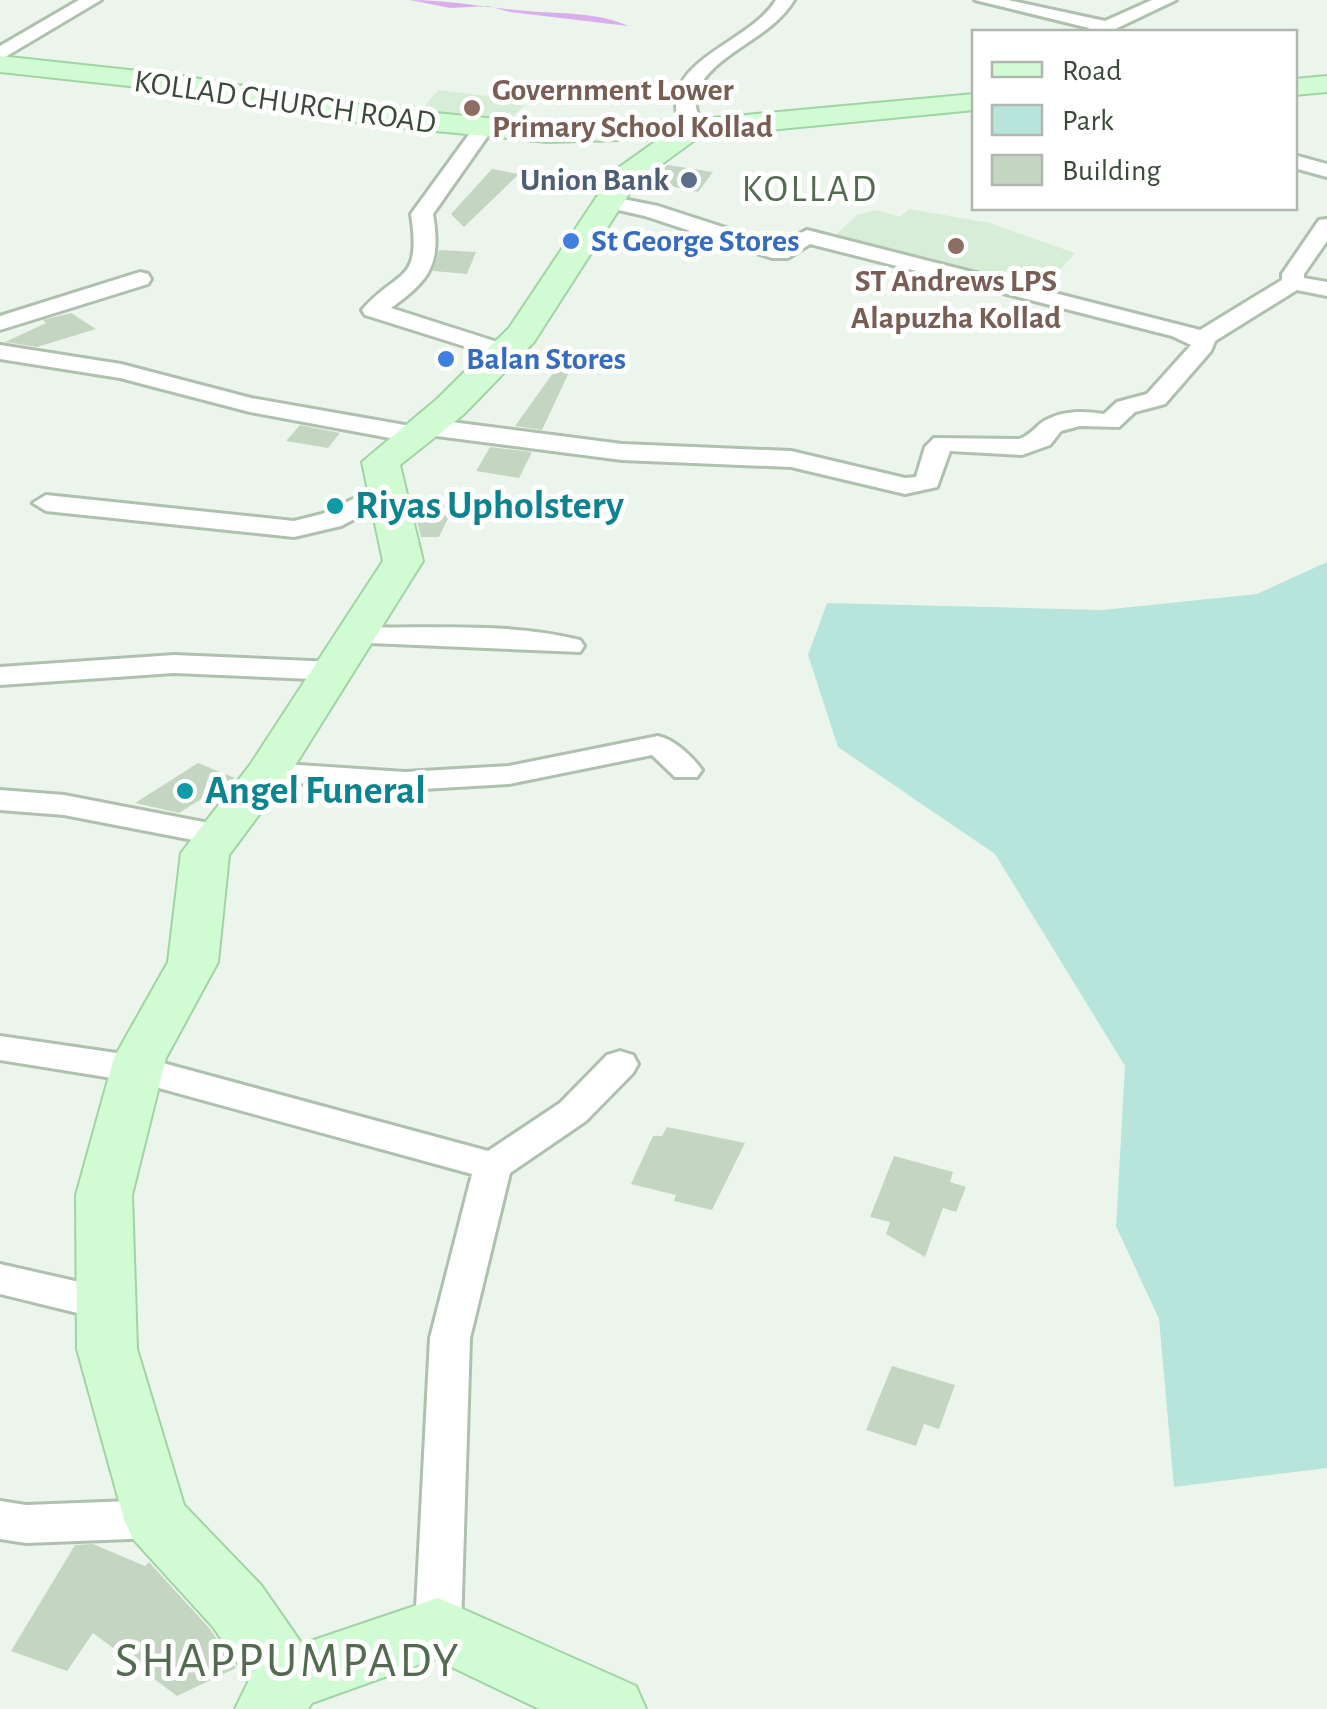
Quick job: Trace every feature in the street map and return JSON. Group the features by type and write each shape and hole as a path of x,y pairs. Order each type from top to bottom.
{"main road":[{"name":"KOLLAD CHURCH ROAD","path":"0,64 175,83 482,130 547,134 691,129 972,102"},
{"path":"1297,87 1327,84"},
{"path":"611,1709 438,1628 279,1695 237,1606 156,1519 107,1348 104,1195 136,1070 193,962 206,853 268,772 403,561 381,462 422,431 522,335 625,177 691,129"}],"street":[{"path":"0,54 92,0"},
{"path":"691,129 684,98 699,69 760,28 785,0"},
{"path":"984,0 1101,30 1167,0"},
{"path":"482,130 422,214 428,260 417,279 372,310 505,352"},
{"path":"1297,163 1327,172"},
{"path":"608,202 650,211 780,253 807,237 1202,338 1293,283 1327,289"},
{"path":"1293,283 1293,274 1327,225"},
{"path":"0,323 140,279"},
{"path":"0,352 121,372 250,405 422,431 631,453 774,456 816,462 888,484 918,487 928,481 938,447 943,443 1022,447 1041,440 1052,426 1079,418 1110,422 1126,407 1156,398 1203,346 1202,338"},
{"path":"46,503 294,529 347,515 389,490"},
{"path":"0,676 510,639 570,646"},
{"path":"268,772 405,781 509,774 658,745 686,770"},
{"path":"0,800 64,805 219,835"},
{"path":"0,1048 136,1070 494,1166"},
{"path":"438,1628 450,1338 494,1166 573,1112 620,1064"},
{"path":"0,1279 106,1304"},
{"path":"0,1520 26,1524 156,1519"}],"shaded area":[{"path":"410,0 440,1 483,6 450,8"},
{"path":"493,7 592,16 628,26 510,12"},
{"name":"Government Lower Primary School Kollad","path":"438,90 529,101 502,127 417,115"},
{"name":"ST Andrews LPS Alapuzha Kollad","path":"909,209 990,223 1075,253 1056,274 1028,287 831,239 857,215 877,210 900,217"}],"green space":[{"path":"1327,562 1327,1468 1174,1487 1159,1319 1116,1226 1125,1066 995,854 838,747 808,655 827,603 1102,610 1257,594"}],"building":[{"name":"Union Bank","path":"668,165 713,172 698,192 645,181"},
{"path":"492,169 519,174 464,227 451,214"},
{"path":"439,250 476,252 467,274 433,271"},
{"path":"71,313 96,329 37,347 5,342 46,323 43,320"},
{"path":"561,362 571,368 542,430 515,426"},
{"path":"300,425 340,433 328,448 286,441"},
{"path":"490,447 532,452 519,478 476,471"},
{"path":"456,502 439,537 421,537 413,504"},
{"name":"Angel Funeral","path":"198,763 235,778 179,813 135,803"},
{"path":"667,1127 745,1143 712,1210 674,1201 676,1195 631,1184 653,1136 662,1136"},
{"path":"894,1156 953,1172 950,1182 966,1187 956,1212 943,1208 925,1257 886,1234 890,1222 870,1217"},
{"path":"892,1366 955,1385 939,1429 924,1424 916,1446 866,1430"},
{"path":"93,1544 145,1566 149,1562 210,1629 236,1668 177,1696 93,1633 67,1671 11,1651 75,1545"}],"place":[{"name":"Government Lower Primary School Kollad","path":"472,108"},
{"name":"Union Bank","path":"689,180"},
{"name":"St George Stores","path":"571,241"},
{"name":"ST Andrews LPS Alapuzha Kollad","path":"956,246"},
{"name":"Balan Stores","path":"446,359"},
{"name":"Riyas Upholstery","path":"335,506"},
{"name":"Angel Funeral","path":"185,791"}],"district":[{"name":"KOLLAD","path":"810,190"},
{"name":"SHAPPUMPADY","path":"288,1661"}]}
